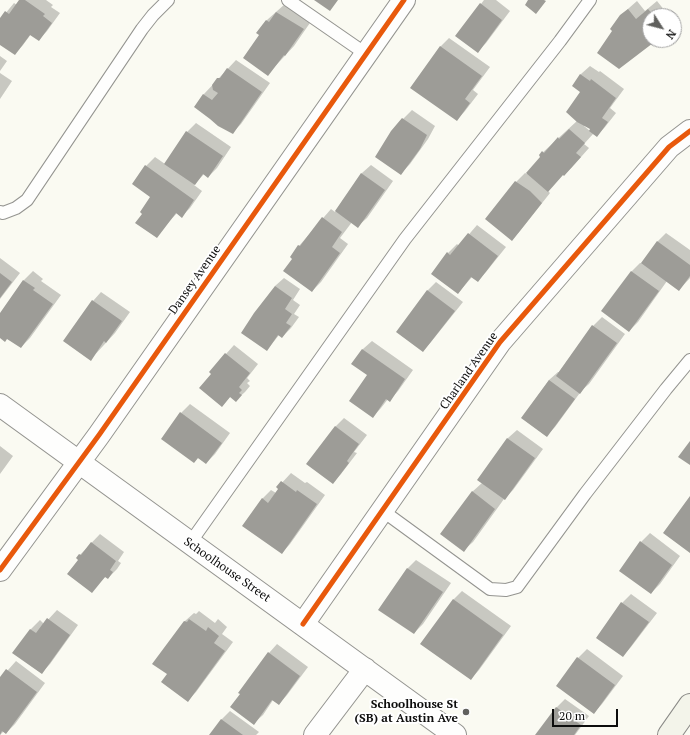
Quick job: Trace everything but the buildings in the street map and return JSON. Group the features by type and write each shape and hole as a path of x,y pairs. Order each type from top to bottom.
{"main road":[{"path":"669,735 690,705"}],"street":[{"name":"Dansey Avenue","path":"0,570 79,462 404,0"},
{"name":"Charland Avenue","path":"303,624 500,342 669,148 690,131"},
{"name":"Schoolhouse Street","path":"0,405 455,735"},
{"path":"315,735 365,669"}],"lane":[{"path":"0,212 3,213 16,208 27,200 142,29 168,0"},
{"path":"288,0 366,54"},
{"path":"190,543 405,239 560,41 590,0"},
{"path":"383,511 490,589 506,590 517,587 590,488 690,360"}],"cycle path":[{"path":"0,570 99,435 404,0"},
{"path":"303,624 500,342 669,147 690,131"}],"place":[{"name":"Schoolhouse St (SB) at Austin Ave","path":"466,712"}]}
